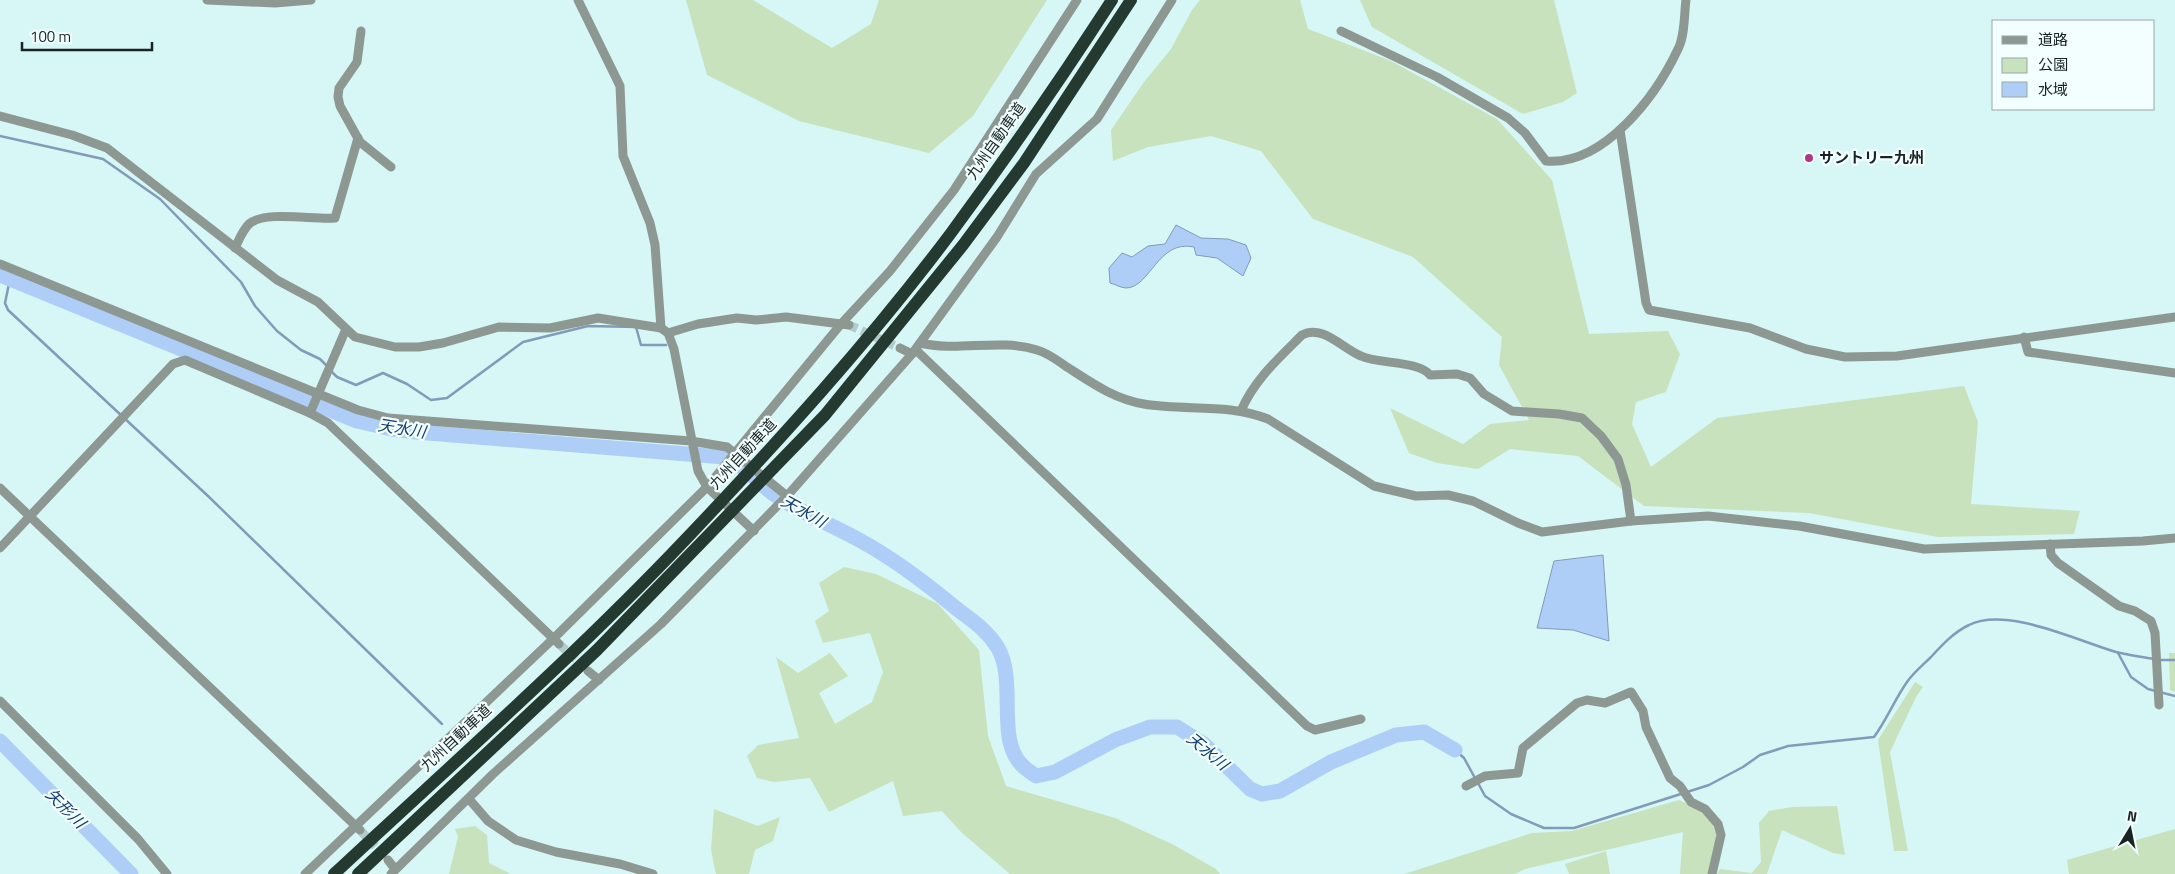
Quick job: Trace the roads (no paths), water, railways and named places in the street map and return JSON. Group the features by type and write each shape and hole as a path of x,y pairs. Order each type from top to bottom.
{"highway":[{"name":"九州自動車道","path":"334,874 546,677 709,514 759,461 854,352 950,234 1068,68 1112,0"},
{"name":"九州自動車道","path":"358,874 597,650 825,415 963,244 1024,163 1131,0"}],"street":[{"path":"207,0 275,3 311,0"},
{"path":"578,0 620,86 623,156 650,224 656,245 664,330 674,349 698,471 707,487 754,531"},
{"path":"305,874 358,828 557,641 707,487 890,271 954,190 1077,0"},
{"path":"388,860 393,872 493,774 661,624 712,570 754,531 787,496 916,349 997,237 1036,174 1097,118 1172,0"},
{"path":"1341,31 1437,77 1508,118 1525,133 1546,161 1563,162 1590,151 1627,125 1654,91 1679,47 1686,0"},
{"path":"235,248 242,233 250,224 258,219 270,217 335,218 358,138 357,133 340,106 338,98 339,88 357,62 361,32"},
{"path":"0,116 92,141 107,148 277,280 318,302 355,337 395,347 443,343 499,327 550,328 598,318 664,330 736,318 756,320 786,317 845,324"},
{"path":"1620,130 1646,303 1649,310 1750,328 1806,349 1845,357 1897,356 2175,317"},
{"path":"358,138 391,167"},
{"path":"0,264 358,410 388,418 692,441 727,447 787,496"},
{"path":"310,412 346,330"},
{"path":"1241,411 1247,397 1262,376 1302,334 1309,331 1322,333 1369,358 1384,363 1420,367 1430,375 1457,374 1470,378 1484,394 1512,411 1559,414 1582,418 1601,436 1618,459 1626,485 1631,521"},
{"path":"2024,337 2028,352 2175,373"},
{"path":"900,348 996,345 1037,350 1110,394 1146,404 1241,411 1268,419 1362,480 1387,491 1416,496 1448,495 1473,501 1518,523 1542,532 1631,521 1708,516 1799,526 1924,549 2143,541 2175,538"},
{"path":"916,349 1307,726 1315,730 1360,719"},
{"path":"0,548 173,364 185,360 310,412 328,423 557,641"},
{"path":"0,488 358,828"},
{"path":"2050,544 2051,555 2058,563 2119,606 2135,611 2151,621 2155,633 2159,705"},
{"path":"588,671 599,680"},
{"path":"1466,786 1485,776 1518,773 1523,748 1577,703 1587,700 1605,703 1631,692 1643,711 1646,727 1670,778 1680,786 1691,802 1705,808 1718,824 1720,835 1712,874"},
{"path":"0,701 138,839 167,874"},
{"path":"469,799 488,821 516,840 556,852 620,864 653,874"}],"water":[{"path":"1176,225 1201,238 1228,239 1246,245 1251,258 1243,276 1217,258 1196,255 1194,247 1182,246 1163,256 1142,280 1134,286 1124,288 1110,283 1109,268 1122,253 1132,257 1148,246 1165,244"},
{"path":"1603,555 1609,641 1573,630 1537,628 1554,561"}],"waterway":[{"path":"0,136 103,159 160,199 241,282 255,306 277,331 301,350 320,359 328,367"},
{"name":"天水川","path":"0,275 357,421 416,432 724,457 788,503 874,548 899,564 984,631 998,648 1003,661 1006,676 1008,725 1014,753 1023,766 1036,776 1055,772 1115,740 1150,727 1177,727 1204,744 1250,789 1262,794 1280,791 1331,762 1396,735 1424,732 1455,750"},
{"path":"10,279 5,303 8,310 208,496 442,724"},
{"path":"331,371 337,377 356,385 383,373 407,384 431,400 447,398 523,342 588,326 636,327 641,345 666,345"},
{"path":"1478,783 1485,796 1511,814 1544,828 1574,828 1709,785 1743,767 1760,755 1788,746 1874,737 1910,678 1958,631 1984,620 2022,622 2116,652 2154,659"},
{"path":"2118,653 2131,677 2148,689 2175,696"},
{"path":"2159,660 2175,660"},
{"name":"矢形川","path":"0,741 131,874"},
{"path":"1455,750 1464,758 1475,778"}],"tunnel":[{"path":"849,325 900,348"},
{"path":"559,644 585,668"},
{"path":"360,830 384,856"}],"place":[{"name":"サントリー九州","path":"1809,158"}]}
